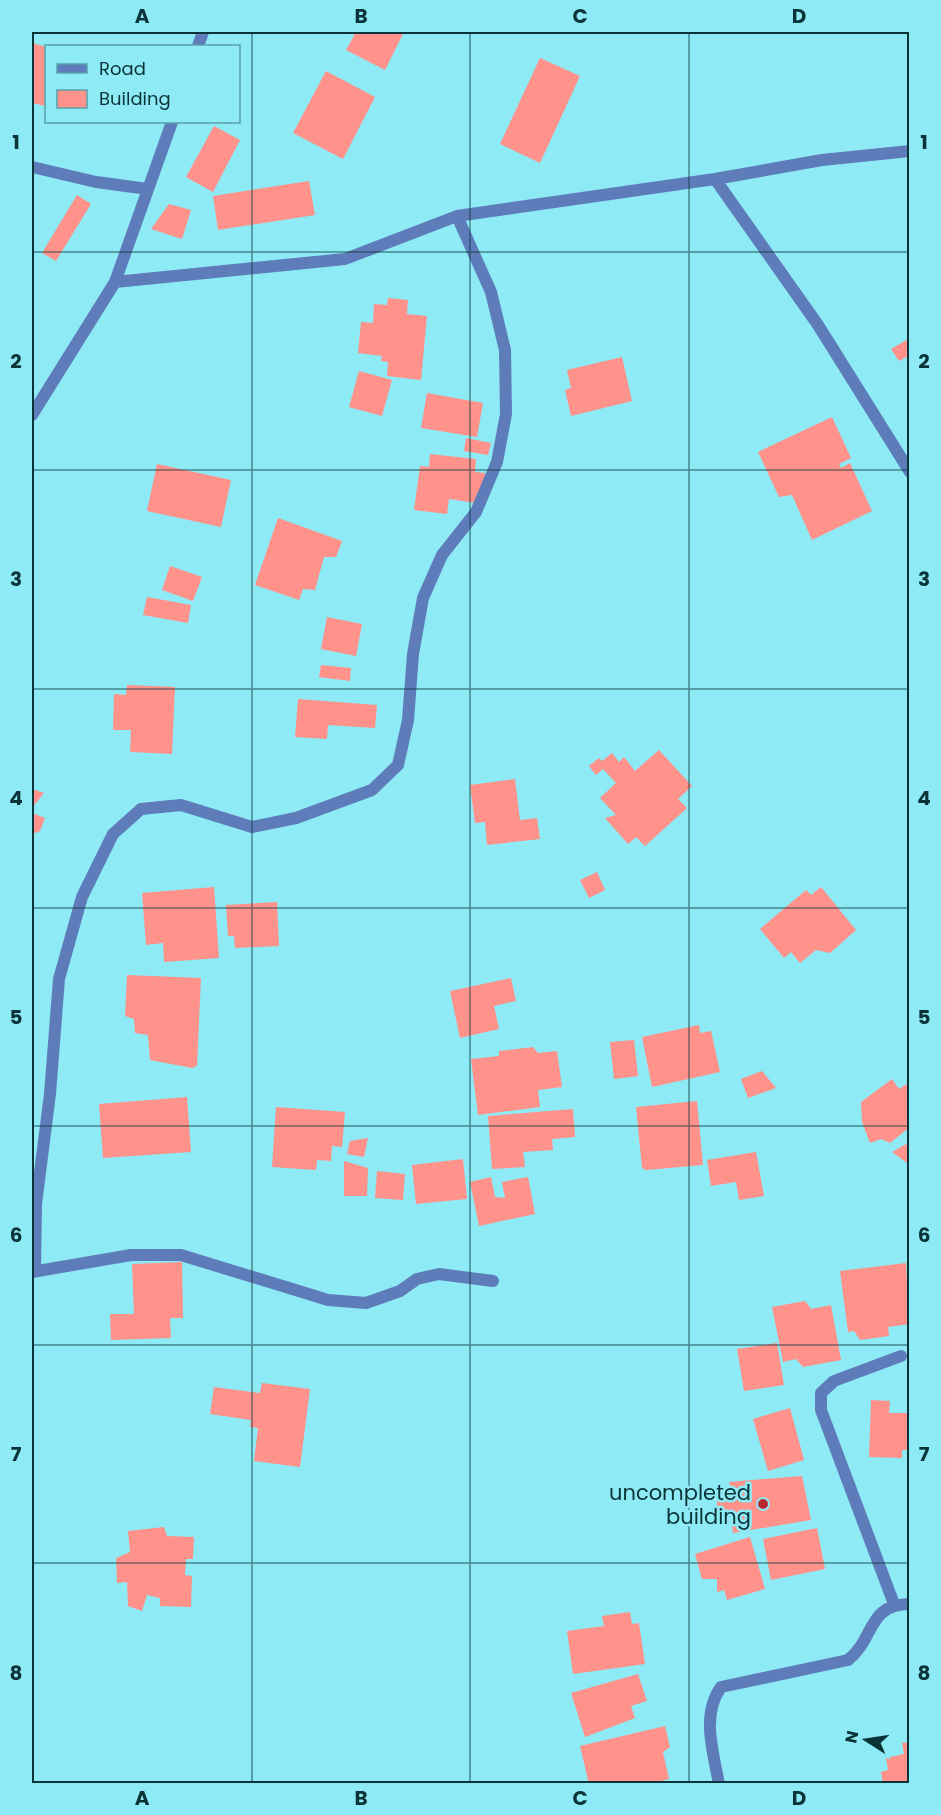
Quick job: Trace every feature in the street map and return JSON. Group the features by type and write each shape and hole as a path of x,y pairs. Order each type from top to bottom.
{"street":[{"path":"32,415 115,282 172,123"},
{"path":"115,282 345,259 458,216 715,179 822,160 909,151"},
{"path":"32,167 96,182 148,189"},
{"path":"715,179 818,325 909,472"},
{"path":"458,216 491,292 506,350 506,414 497,462 476,512 442,555 423,598 413,654 408,720 398,765 372,790 296,818 252,827 181,805 141,809 113,834 82,897 59,979 50,1094 36,1204 33,1271 131,1255 181,1255 328,1300 366,1303 400,1291 417,1279 439,1274 493,1281"},
{"path":"894,1604 821,1410 821,1393 834,1381 901,1356"},
{"path":"719,1784 709,1717 713,1698 721,1687 848,1660 862,1647 873,1621 894,1604 909,1604"}],"building":[{"path":"356,32 404,32 385,70 346,50"},
{"path":"33,43 45,47 45,106 32,103"},
{"path":"540,58 580,76 540,163 500,144"},
{"path":"326,71 375,97 343,159 293,133"},
{"path":"214,126 240,140 213,192 186,177"},
{"path":"309,181 315,215 218,230 213,196"},
{"path":"77,195 91,204 56,261 42,253"},
{"path":"169,204 191,210 182,239 151,229"},
{"path":"388,298 408,300 407,314 427,316 421,380 387,376 388,362 381,361 382,356 358,353 361,322 373,323 374,304 387,305"},
{"path":"910,338 910,355 899,361 891,349"},
{"path":"622,357 632,401 571,416 565,390 571,388 567,370"},
{"path":"359,371 392,380 382,416 349,407"},
{"path":"427,393 483,403 477,437 421,428"},
{"path":"832,417 851,458 839,464 841,468 850,463 872,511 812,540 792,495 779,497 758,452"},
{"path":"466,438 491,443 488,455 464,451"},
{"path":"430,454 476,459 475,472 485,473 483,494 477,493 476,503 449,499 447,514 414,510 420,466 429,467"},
{"path":"157,464 231,480 221,527 147,511"},
{"path":"278,518 342,541 336,557 324,557 315,590 303,589 299,600 255,585"},
{"path":"170,566 202,577 193,601 162,590"},
{"path":"147,597 191,605 188,623 143,615"},
{"path":"327,617 362,624 356,656 321,649"},
{"path":"321,665 351,668 350,681 319,677"},
{"path":"127,685 175,687 172,754 130,752 131,730 113,730 114,694 126,695"},
{"path":"298,699 377,705 375,728 328,725 327,739 295,737"},
{"path":"659,750 692,786 678,799 687,808 645,846 636,837 628,844 605,818 616,815 600,798 616,783 603,769 596,775 589,766 599,758 602,761 612,753 619,762 624,757 635,771"},
{"path":"515,779 520,820 537,818 540,839 487,845 485,822 475,823 470,785"},
{"path":"32,789 44,793 32,808"},
{"path":"32,813 45,818 40,831 32,834"},
{"path":"597,872 605,890 589,898 580,880"},
{"path":"214,887 219,958 164,962 163,943 146,945 142,893"},
{"path":"821,887 856,930 830,953 816,950 800,963 791,952 784,958 760,929 806,890 811,895"},
{"path":"277,902 279,946 235,948 234,936 228,936 226,905"},
{"path":"127,975 201,978 197,1066 192,1068 150,1060 148,1035 135,1033 134,1019 125,1016"},
{"path":"511,978 516,1001 494,1006 499,1029 460,1038 450,991"},
{"path":"699,1025 700,1033 711,1031 720,1072 652,1087 642,1037"},
{"path":"634,1040 638,1076 614,1079 610,1042"},
{"path":"533,1047 538,1053 557,1051 562,1087 538,1090 540,1107 478,1115 471,1059 499,1056 499,1051"},
{"path":"762,1071 776,1088 748,1098 741,1079"},
{"path":"892,1079 899,1089 910,1082 910,1127 890,1143 881,1139 870,1143 862,1122 861,1102"},
{"path":"187,1097 191,1152 103,1158 99,1104"},
{"path":"697,1101 703,1165 646,1170 642,1168 636,1107"},
{"path":"276,1107 345,1112 342,1147 332,1146 331,1161 317,1160 316,1170 272,1167"},
{"path":"573,1109 575,1137 552,1139 553,1150 523,1152 525,1167 492,1169 488,1116"},
{"path":"368,1138 364,1157 347,1154 350,1141"},
{"path":"910,1142 910,1165 892,1152"},
{"path":"756,1152 764,1196 739,1200 736,1182 711,1186 707,1160"},
{"path":"463,1159 467,1199 416,1204 412,1165"},
{"path":"344,1161 368,1168 367,1196 344,1196"},
{"path":"377,1171 405,1174 403,1200 375,1198"},
{"path":"491,1177 495,1197 505,1198 502,1182 528,1177 535,1214 479,1226 470,1182"},
{"path":"182,1262 183,1318 170,1318 171,1338 111,1340 110,1314 134,1314 132,1264"},
{"path":"906,1263 910,1324 888,1327 889,1336 860,1340 854,1331 848,1332 840,1271"},
{"path":"805,1301 811,1309 831,1305 841,1360 803,1367 796,1359 783,1362 772,1307"},
{"path":"777,1343 784,1385 744,1391 737,1349"},
{"path":"262,1383 310,1389 300,1467 254,1461 258,1428 250,1427 251,1420 210,1414 214,1387 260,1393"},
{"path":"871,1400 890,1401 889,1413 910,1413 910,1450 902,1450 902,1458 869,1457"},
{"path":"790,1408 804,1460 768,1471 753,1419"},
{"name":"uncompleted building","path":"802,1476 811,1520 733,1533 731,1516 717,1515 717,1492 732,1491 729,1482"},
{"path":"164,1527 167,1536 194,1537 193,1559 186,1559 185,1575 192,1576 191,1607 160,1606 160,1598 147,1595 142,1611 128,1606 127,1582 117,1583 116,1558 130,1552 128,1531"},
{"path":"817,1528 825,1569 771,1580 763,1539"},
{"path":"750,1537 765,1589 727,1600 724,1590 717,1592 717,1579 702,1579 695,1554"},
{"path":"630,1612 632,1624 639,1623 645,1664 573,1674 567,1631 604,1626 602,1616"},
{"path":"638,1674 647,1701 631,1706 635,1718 585,1737 571,1693"},
{"path":"665,1726 670,1747 663,1752 669,1779 651,1784 589,1784 580,1746"},
{"path":"910,1742 910,1784 883,1784 881,1772 888,1770 886,1758 904,1754 902,1743"}],"place":[{"name":"uncompleted building","path":"763,1504"}]}
